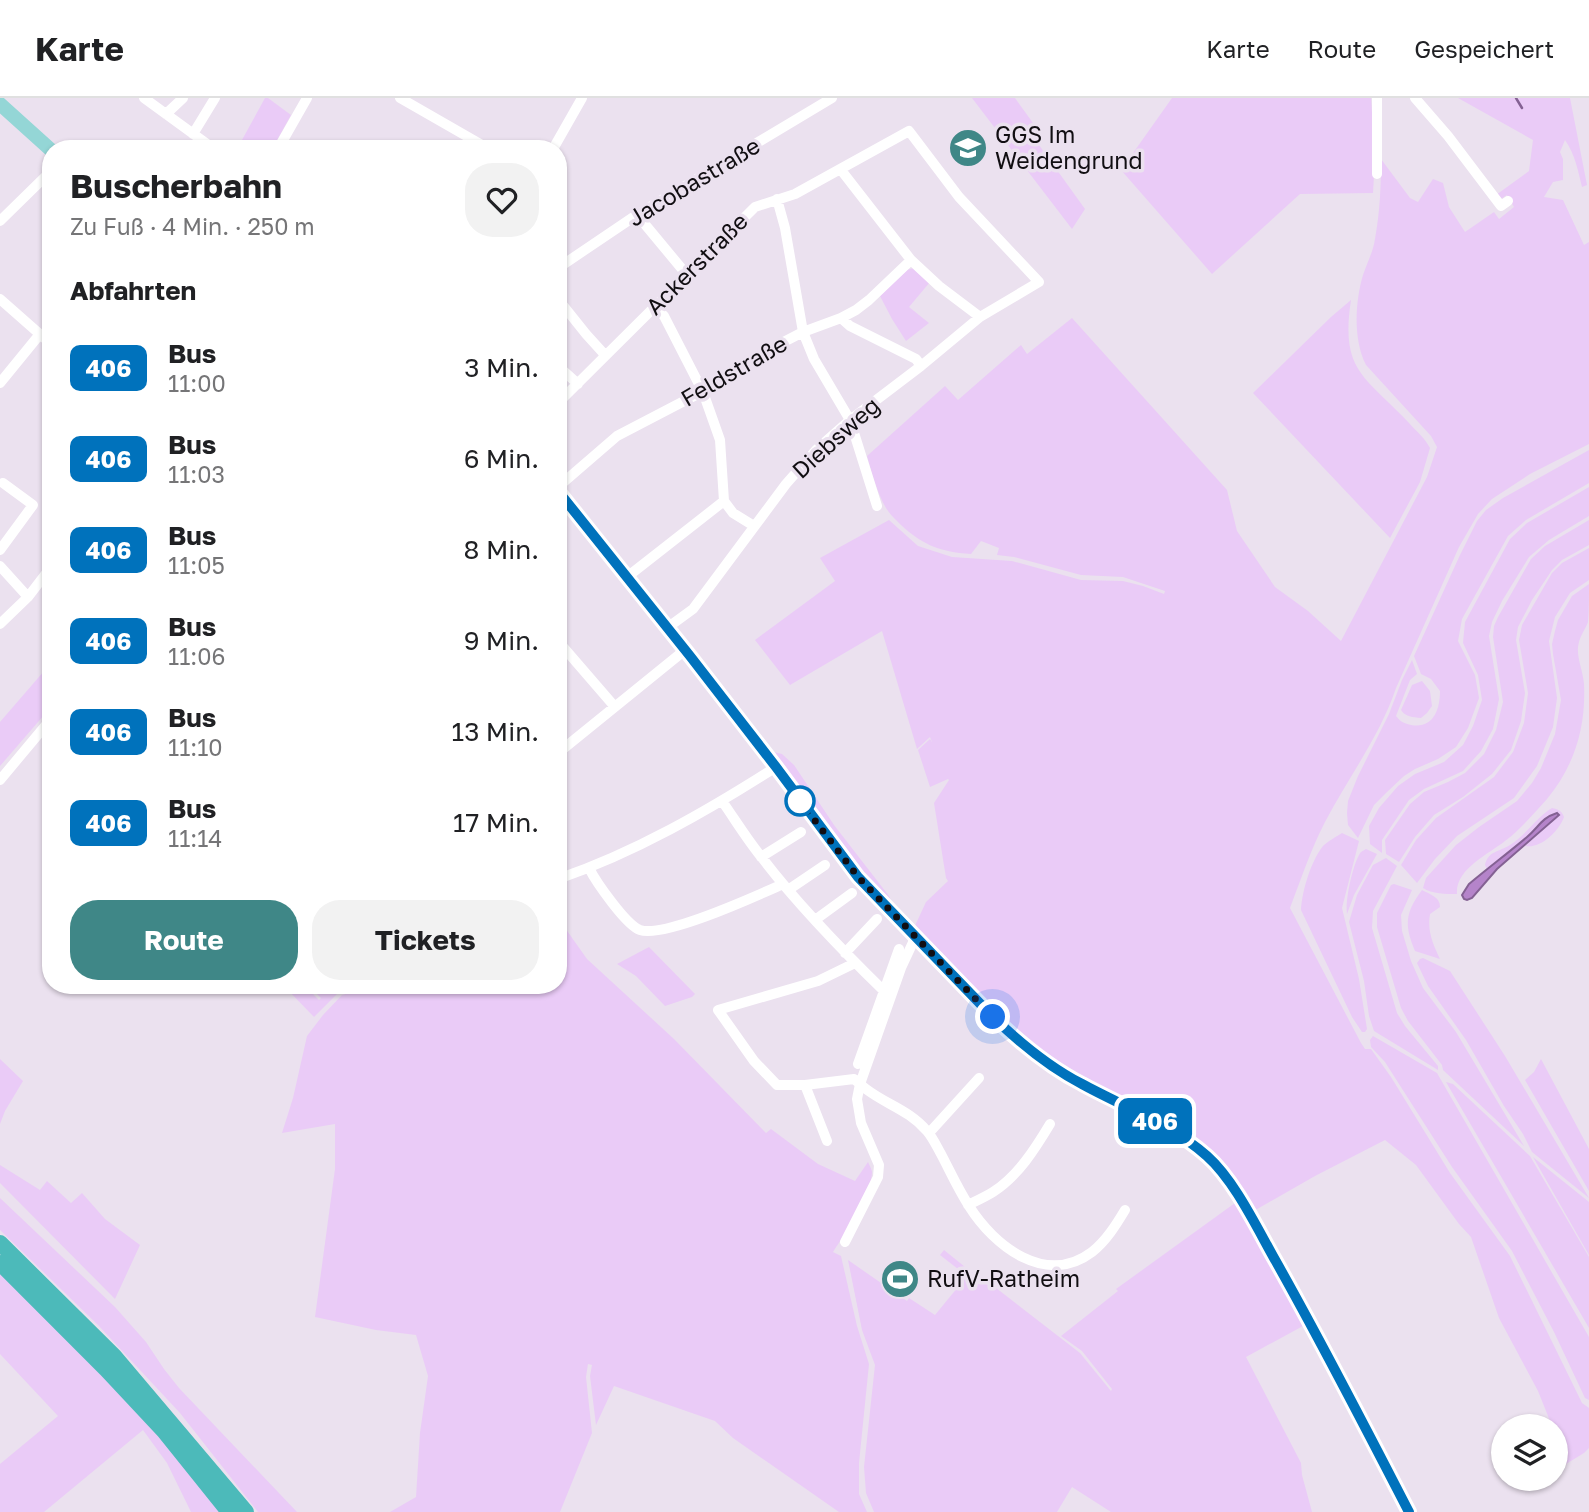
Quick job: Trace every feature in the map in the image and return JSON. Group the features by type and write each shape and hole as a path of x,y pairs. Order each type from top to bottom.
{"highway":[{"path":"0,1243 114,1356 246,1512"},
{"path":"0,1263 148,1413 229,1512"}],"main road":[{"path":"0,104 42,142"},
{"path":"567,500 776,767 858,877 915,938 993,1017 1044,1060 1080,1083 1152,1119 1198,1148 1214,1163 1250,1215 1409,1512"}],"street":[{"path":"144,98 201,140"},
{"path":"166,114 183,98"},
{"path":"193,134 215,98"},
{"path":"283,140 307,98"},
{"path":"400,98 473,140"},
{"path":"558,140 582,98"},
{"name":"Jacobastraße","path":"567,262 638,214 832,98"},
{"path":"1377,98 1377,174"},
{"path":"1415,98 1448,136 1501,206 1508,201"},
{"name":"Ackerstraße","path":"567,394 755,207 795,194 909,131 959,197 1039,282"},
{"path":"841,170 911,260 939,286 981,317"},
{"path":"0,221 42,180"},
{"path":"777,199 785,228 803,332 814,359 850,420 877,506"},
{"path":"643,222 687,275"},
{"name":"Feldstraße","path":"567,481 617,436 703,392 770,349 803,332 841,318 869,300 911,260"},
{"name":"Diebsweg","path":"667,628 693,609 808,458 850,420 981,317 1039,282"},
{"path":"0,299 40,334 0,383"},
{"path":"654,306 664,316 703,392 720,440 724,501 733,513 754,526"},
{"path":"567,310 606,355"},
{"path":"841,318 850,326 916,359 921,366"},
{"path":"567,374 578,384"},
{"path":"0,550 33,505 3,483"},
{"path":"627,577 724,501"},
{"path":"0,566 28,597"},
{"path":"0,624 42,579"},
{"path":"567,746 685,650"},
{"path":"567,651 615,707"},
{"path":"0,780 42,730"},
{"path":"567,876 660,836 723,801 776,767"},
{"path":"723,801 785,887 884,991"},
{"path":"761,857 801,832"},
{"path":"589,868 595,881 631,924 641,930 654,930 698,919 785,887 825,865"},
{"path":"815,920 852,893"},
{"path":"845,953 877,919"},
{"path":"845,1242 878,1177 879,1165 861,1123 858,1098 860,1084 901,968 915,938"},
{"path":"858,1065 899,949"},
{"path":"855,963 818,981 718,1010 754,1061 776,1085 805,1086 854,1079 865,1089 902,1109 929,1133 975,1215 1018,1257 1049,1266 1081,1259 1093,1252 1108,1236 1125,1210"},
{"path":"929,1133 979,1078"},
{"path":"805,1086 827,1141"},
{"path":"968,1205 995,1191 1013,1175 1032,1153 1050,1124"}],"shaded area":[{"path":"265,98 291,115 277,140 242,140"},
{"path":"972,98 1015,98 1041,134 1039,145 1085,209 1072,229"},
{"path":"1172,98 1371,98 1375,157 1373,193 1300,194 1212,274 1121,170"},
{"path":"1458,98 1570,98 1587,185 1582,187 1574,157 1565,140 1560,152 1563,159 1563,180 1553,182 1544,197 1563,200 1584,245 1589,242 1589,444 1530,474 1492,499 1478,514 1459,547 1381,723 1320,832 1290,908 1361,1043 1365,1049 1371,1049 1391,1077 1450,1173 1510,1256 1582,1403 1589,1408 1589,1448 1568,1463 1568,1414 1547,1414 1499,1318 1471,1237 1416,1165 1385,1140 1252,1212 1228,1172 1107,1090 1041,1051 996,1013 913,930 926,902 948,881 934,803 949,780 930,787 918,750 930,739 932,742 930,737 917,749 882,631 790,685 755,640 835,581 820,558 889,520 918,546 952,557 1012,561 1081,580 1123,581 1164,594 1165,591 1123,577 1081,575 997,555 999,548 981,541 971,554 931,545 914,536 891,515 875,483 867,456 945,386 958,400 1021,345 1027,354 1072,318 1227,490 1237,531 1275,587 1308,611 1341,641 1427,477 1437,447 1431,436 1366,365 1359,344 1358,297 1375,239 1381,159 1410,198 1418,202 1433,179 1443,183 1449,207 1465,232 1494,212 1499,219 1514,207 1507,195 1499,200 1496,195 1529,171 1533,140"},
{"path":"914,268 930,282 909,307 929,323 906,341 880,296 906,270"},
{"path":"1351,300 1349,343 1359,371 1430,448 1420,482 1390,538 1253,393"},
{"path":"1589,450 1589,483 1526,520 1508,536 1462,619 1458,641 1475,675 1479,698 1468,728 1456,747 1404,776 1374,805 1358,838 1348,825 1348,801 1412,660 1417,674 1410,680 1396,716 1404,723 1419,725 1430,721 1437,711 1440,691 1431,679 1421,674 1414,656 1477,521 1486,510 1503,498"},
{"path":"1589,487 1589,516 1549,540 1529,557 1492,622 1489,636 1499,699 1493,729 1481,751 1463,771 1424,789 1409,800 1382,840 1382,853 1370,844 1369,826 1379,808 1398,786 1415,774 1444,762 1463,745 1473,726 1482,700 1478,675 1463,643 1465,622 1510,539 1527,523"},
{"path":"1589,520 1589,545 1562,560 1552,570 1518,627 1516,640 1525,693 1521,721 1511,750 1492,774 1434,815 1399,862 1386,854 1385,840 1410,804 1424,792 1465,773 1484,754 1496,730 1503,702 1493,637 1498,617 1531,559 1545,546"},
{"path":"1589,548 1589,580 1570,593 1555,617 1549,641 1557,698 1553,727 1537,766 1514,798 1457,836 1417,883 1401,865 1416,840 1436,818 1494,777 1513,752 1524,723 1528,693 1519,640 1522,625 1552,573 1562,563"},
{"path":"1589,584 1588,622 1578,647 1584,684 1583,715 1577,745 1565,773 1547,799 1522,826 1467,870 1461,877 1457,894 1439,893 1423,888 1426,878 1456,845 1517,801 1541,768 1555,734 1561,700 1552,644 1555,631 1558,620 1572,596"},
{"path":"42,673 42,717 0,766 0,722"},
{"path":"1422,681 1430,691 1432,706 1421,718 1412,717 1401,710 1412,685"},
{"path":"774,752 782,754 794,765 834,825 889,896 893,905 891,907 827,829"},
{"path":"1552,808 1560,811 1564,817 1549,838 1537,845 1525,846 1559,815 1549,816 1539,823 1531,834 1487,869 1486,860 1491,854 1516,841"},
{"path":"1557,813 1559,815 1497,869 1472,898 1464,899 1462,895 1469,884 1544,820"},
{"path":"1342,833 1359,841 1342,908 1359,979 1367,1029 1365,1032 1362,1032 1352,1017 1301,910 1305,885 1315,860 1323,846"},
{"path":"1366,849 1377,854 1354,895 1347,914 1353,869 1361,852"},
{"path":"1386,858 1397,866 1373,911 1372,928 1397,1013 1438,1066 1438,1070 1374,1031 1369,1016 1364,981 1349,922 1357,895 1373,865"},
{"path":"1394,884 1412,890 1401,915 1402,931 1423,988 1456,1032 1524,1146 1443,1070 1401,1008 1377,927 1377,913"},
{"path":"1422,890 1440,904 1440,907 1430,914 1429,926 1440,959 1415,951 1409,934 1409,913"},
{"path":"567,931 587,959 674,1039 766,1133 771,1129 818,1164 855,1181 868,1162 872,1172 868,1191 833,1252 841,1256 869,1364 859,1463 859,1494 867,1512 839,1512 733,1438 715,1421 614,1386 596,1425 590,1376 592,1365 588,1364 586,1377 592,1433 560,1512 390,1512 416,1497 420,1433 428,1376 416,1335 315,1317 335,1169 335,1124 282,1133 307,1036 342,995 567,994"},
{"path":"649,947 695,994 692,997 665,1006 636,976 617,964"},
{"path":"1423,958 1450,971 1505,1056 1589,1198 1532,1152 1466,1040 1428,986 1417,963"},
{"path":"292,994 313,994 319,1000 321,998 317,994 337,994 314,1017"},
{"path":"1373,1036 1437,1073 1589,1337 1589,1400 1585,1398 1512,1251 1452,1167 1385,1062 1371,1047 1370,1040"},
{"path":"0,1059 23,1081 0,1124"},
{"path":"1541,1059 1589,1149 1589,1191 1525,1080 1534,1072"},
{"path":"1446,1082 1453,1084 1530,1156 1589,1257 1589,1328"},
{"path":"1533,1157 1589,1202 1589,1255"},
{"path":"0,1165 40,1190 47,1181 71,1203 82,1193 105,1219 140,1245 115,1299 0,1183"},
{"path":"0,1198 115,1307 146,1342 179,1388 297,1512 258,1512 180,1413 98,1325 0,1230"},
{"path":"1235,1203 1303,1326 1246,1357 1301,1463 1312,1512 1111,1512 1072,1487 1057,1512 874,1512 866,1493 864,1467 875,1365 862,1330 848,1260 907,1301 909,1298 935,1315 967,1276 940,1255 944,1250 1080,1353 1111,1391 1082,1351 1061,1336 1118,1291 1116,1289"},
{"path":"0,1268 70,1334 225,1512 191,1512 167,1463 143,1430 44,1512 0,1512 0,1464 58,1416 0,1354"}],"waterway":[{"path":"1516,98 1522,108"}],"bus line":[{"name":"406","path":"567,502 690,656 858,877 993,1017 1044,1060 1080,1083 1152,1119 1198,1148 1214,1163 1250,1215 1409,1512"}],"place":[{"name":"GGS Im Weidengrund","path":"968,148"},
{"name":"RufV-Ratheim","path":"900,1279"}],"route":[{"path":"800,801 858,877 993,1017"}]}
